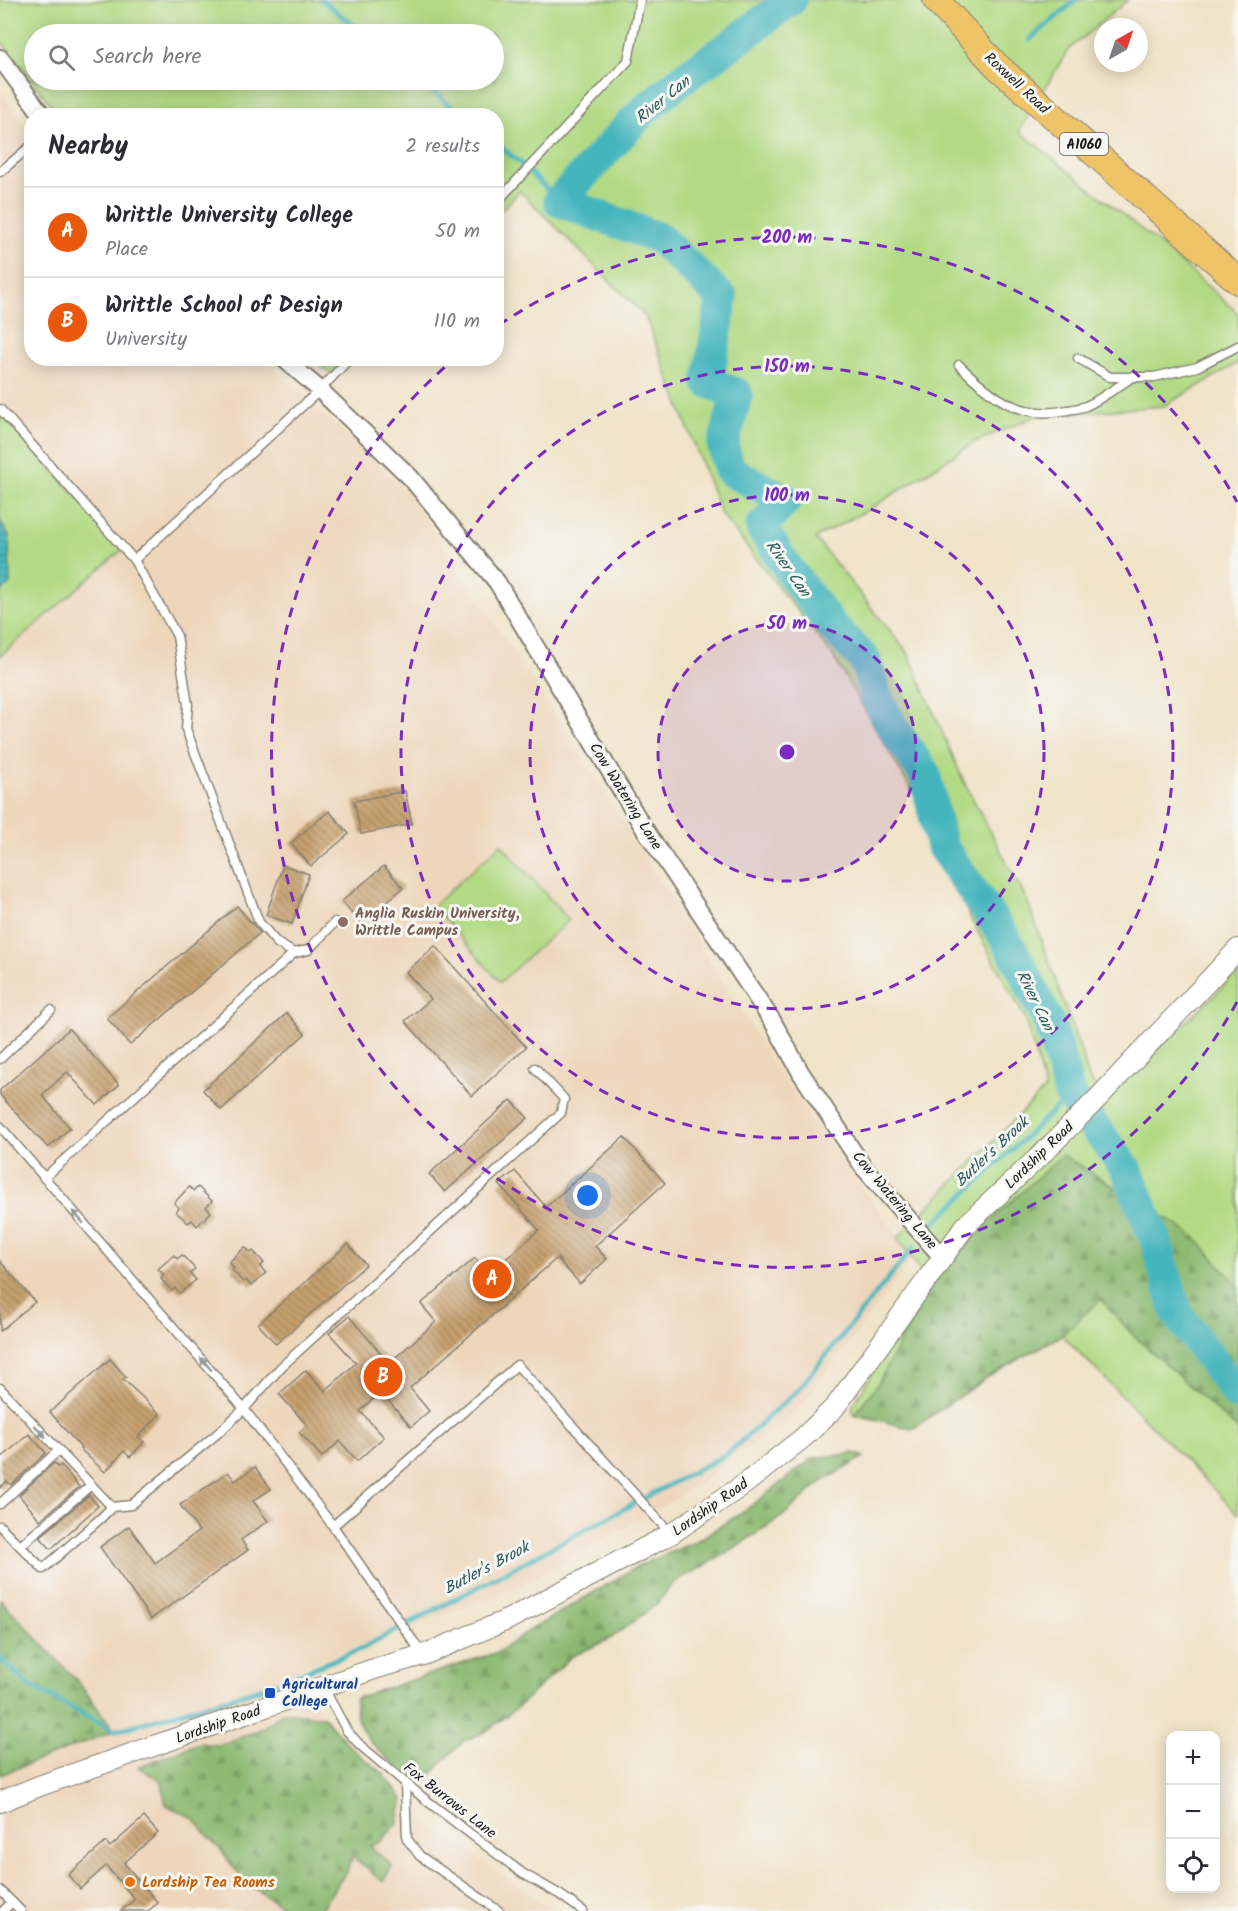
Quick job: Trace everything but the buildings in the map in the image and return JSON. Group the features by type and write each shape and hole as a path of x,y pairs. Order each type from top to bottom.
{"main road":[{"name":"Roxwell Road","path":"936,0 996,65 1238,281"}],"street":[{"path":"0,58 37,108"},
{"name":"Cow Watering Lane","path":"292,366 410,477 497,582 642,825 773,1022 801,1073 826,1111 864,1168 942,1257"},
{"name":"Lordship Road","path":"0,1802 39,1786 374,1669 423,1656 507,1620 671,1534 746,1483 804,1437 835,1407 966,1225 1097,1099 1238,950"}],"lane":[{"path":"504,194 628,61 640,0"},
{"path":"0,172 24,152"},
{"path":"1078,358 1110,376 1154,377 1197,367 1238,346"},
{"path":"959,365 985,389 1004,402 1024,410 1053,414 1085,406 1134,376"},
{"path":"134,560 320,390 342,366"},
{"path":"0,409 134,560 177,636 188,705 186,729 259,922 277,943 294,953"},
{"path":"44,1178 294,953 308,950 335,922"},
{"path":"0,1059 51,1010"},
{"path":"0,1526 43,1569 112,1507 131,1505 218,1433 244,1409 281,1367 561,1113 564,1099 535,1068"},
{"path":"0,1126 244,1409 333,1526 423,1656"},
{"path":"333,1526 518,1365 671,1534"},
{"path":"0,1388 112,1507"},
{"path":"0,1504 59,1450"},
{"path":"20,1546 90,1486"},
{"name":"Fox Burrows Lane","path":"325,1686 347,1731 361,1746 522,1873 583,1911"},
{"path":"405,1783 407,1839 420,1856 499,1911"},
{"path":"0,1890 21,1911"},
{"path":"3,1911 12,1902"}],"shaded area":[{"name":"Anglia Ruskin University, Writtle Campus","path":"0,91 24,123 24,366 271,366 408,492 594,774 777,1070 913,1258 794,1415 672,1501 513,1589 298,1668 332,1737 427,1823 555,1911 0,1911 0,656 124,548 0,413"}],"green space":[{"path":"0,0 1128,0 1106,18 1094,18 1094,28 1068,50 1019,131 1162,246 1238,313 1238,363 1164,406 1036,416 975,442 873,507 815,538 908,653 964,782 1027,900 1089,1078 1105,1100 1238,972 1238,1514 1062,1335 988,1377 912,1429 854,1415 852,1407 896,1333 931,1285 897,1238 1045,1089 1025,1018 969,916 918,801 833,656 721,514 645,316 520,191 504,208 504,108 53,108 39,90 504,90 504,24 24,24 24,71 0,40"},
{"path":"320,366 346,366 335,377"},
{"path":"0,413 124,548 0,656"},
{"path":"501,844 569,920 500,982 433,906"},
{"path":"1062,1155 1196,1238 1238,1286 1238,1430 1132,1334 1101,1299 1062,1335 988,1377 912,1429 854,1415 877,1385 931,1285 983,1228"},
{"path":"854,1453 864,1457 820,1483 783,1516 725,1554 673,1583 657,1604 611,1638 571,1657 517,1708 485,1732 464,1741 431,1775 414,1782 384,1756 365,1734 355,1711 356,1698 498,1652 527,1632 638,1566 695,1542 743,1512 813,1458"},
{"path":"0,1599 78,1682 115,1731 0,1775"},
{"path":"284,1712 324,1717 351,1748 384,1774 403,1799 397,1824 380,1842 370,1846 392,1866 383,1882 353,1857 346,1872 319,1911 296,1911 283,1907 243,1881 193,1818 166,1805 162,1782 138,1767 199,1743 220,1745 261,1729"}],"water":[{"path":"0,521 9,536 10,584 0,593"}],"waterway":[{"path":"322,0 352,24"},
{"name":"River Can","path":"791,0 682,79 643,111 559,201 659,238 722,298 708,382 737,394 723,446 730,471 786,500 761,527 787,567 830,624 865,660 876,696 892,726 925,774 941,845 1006,939 1027,978 1050,1025 1070,1095 1127,1170 1155,1238 1177,1314 1238,1395"},
{"path":"1029,40 1076,0"},
{"path":"431,90 453,108"},
{"path":"504,150 559,201"},
{"name":"Butler's Brook","path":"930,1227 1070,1095"},
{"name":"Butler's Brook","path":"0,1658 30,1686 115,1731 267,1687 363,1648 727,1454 797,1391 914,1247"}],"place":[{"name":"Anglia Ruskin University, Writtle Campus","path":"343,922"},
{"name":"Writtle University College","path":"492,1279"},
{"name":"Writtle School of Design","path":"383,1377"},
{"name":"Agricultural College","path":"270,1693"},
{"name":"Lordship Tea Rooms","path":"130,1882"}]}
